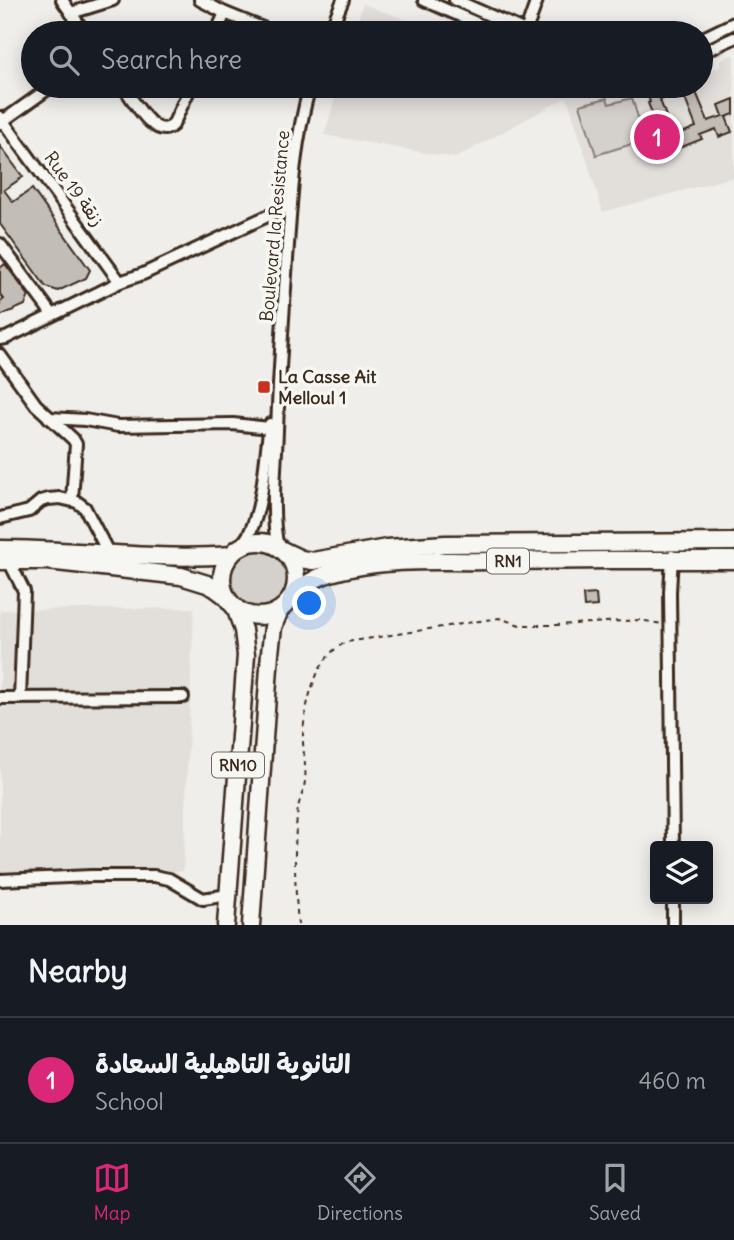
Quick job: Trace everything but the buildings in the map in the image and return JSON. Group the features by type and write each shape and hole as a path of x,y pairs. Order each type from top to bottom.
{"highway":[{"name":"RN1","path":"3,557 109,554 204,557 234,552 245,545 264,542 300,559 313,561 378,550 445,544 734,542"},
{"path":"3,557 181,576 215,588 244,613 259,616 269,615 285,604 296,583 292,562 280,548"},
{"path":"231,602 222,578 226,563 234,552"},
{"name":"RN1","path":"285,604 300,587 316,578 373,565 411,562 734,560"},
{"name":"RN10","path":"226,925 246,655 243,630 231,602"},
{"name":"RN10","path":"251,925 272,627 285,604"}],"street":[{"path":"62,0 77,21"},
{"path":"71,13 113,0"},
{"path":"200,0 245,21"},
{"path":"334,21 343,0"},
{"path":"424,0 472,21"},
{"path":"455,0 503,21"},
{"path":"531,21 537,0"},
{"path":"221,21 225,13"},
{"path":"713,33 734,23"},
{"path":"713,48 734,38"},
{"path":"1,120 34,98"},
{"path":"132,98 151,124 162,130 173,125 185,98"},
{"name":"Boulevard la Resistance","path":"280,548 276,538 275,513 280,370 296,151 307,98"},
{"name":"Rue 19 زنقة","path":"1,120 120,282"},
{"path":"0,339 291,205"},
{"path":"0,244 52,314"},
{"path":"0,355 36,405 76,444 72,500"},
{"name":"Boulevard la Resistance","path":"234,552 248,536 259,504 280,370"},
{"path":"49,418 85,420 118,426 221,424 270,428"},
{"path":"0,519 29,511 48,499 72,500 85,508 109,554"},
{"path":"672,543 670,593 673,841"},
{"path":"3,557 24,591 20,698"},
{"path":"0,698 183,696"},
{"path":"0,880 154,876 169,879 203,899 228,895"},
{"path":"673,904 673,925"}],"path":[{"path":"298,925 294,860 299,804 304,788 304,725 315,677 338,646 347,642 499,618 520,625 640,620 672,626"}],"shaded area":[{"path":"363,4 409,21 358,21"},
{"path":"734,54 734,177 603,212 567,98 713,98 713,70 718,69 720,60"},
{"path":"335,98 565,98 455,158 324,135"},
{"path":"607,98 609,104 632,98 645,140 596,155 580,105"},
{"path":"253,547 265,547 282,556 289,567 289,591 282,602 265,611 253,611 241,606 232,597 227,585 227,573 232,561 241,552"},
{"path":"194,608 183,871 0,884 0,610"}],"place":[{"name":"التانوية التاهيلية السعادة","path":"657,137"},
{"name":"La Casse Ait Melloul 1","path":"264,387"}]}
